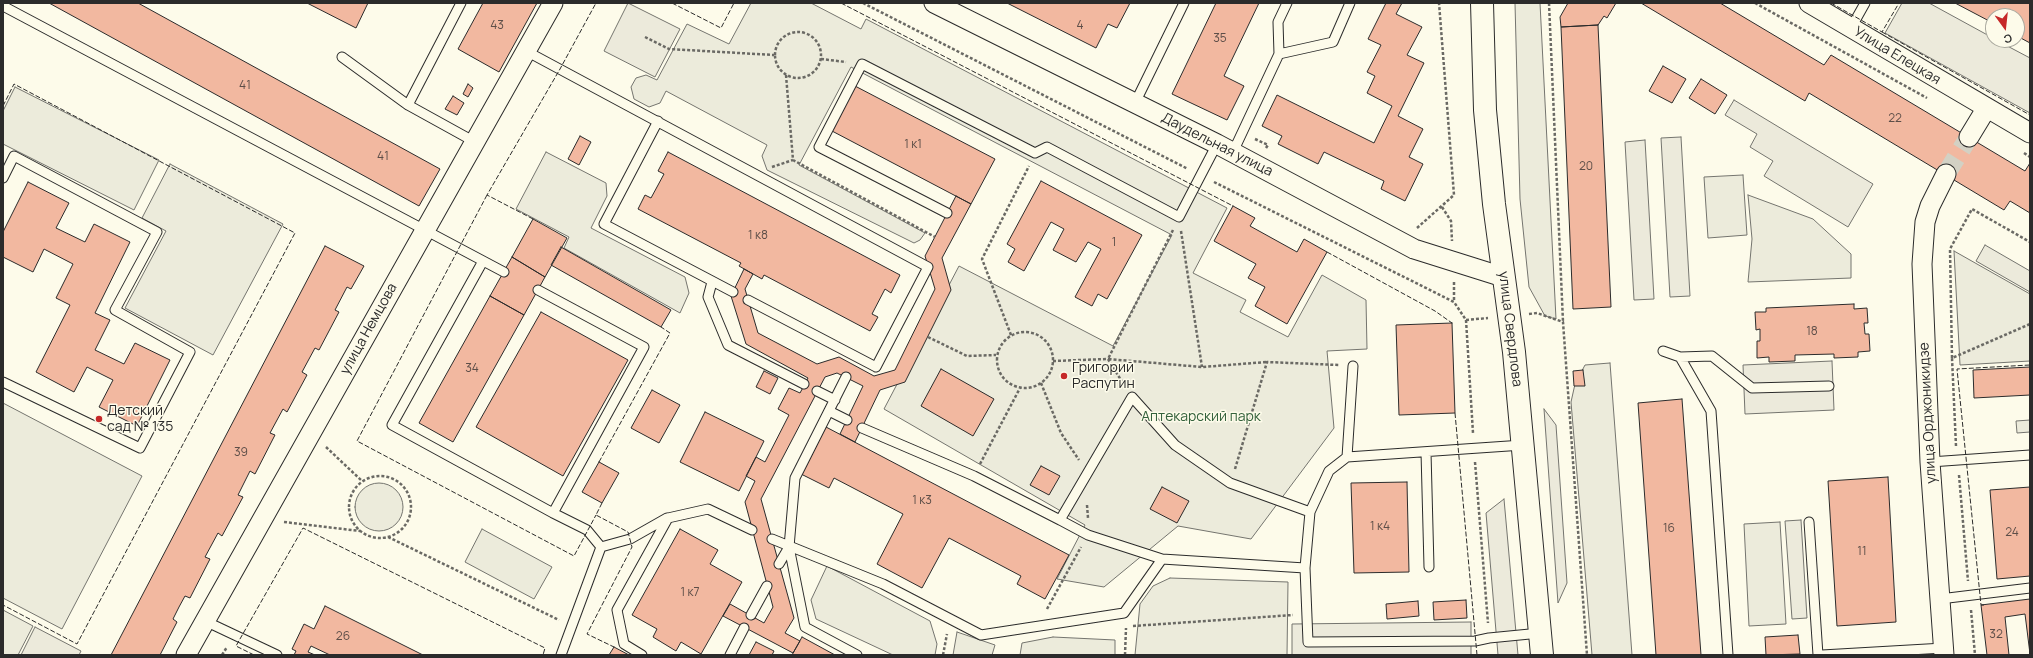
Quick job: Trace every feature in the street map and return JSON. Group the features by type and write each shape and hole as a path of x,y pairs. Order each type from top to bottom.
{"street":[{"name":"улица Немцова","path":"186,655 552,3"},
{"name":"Даудельная улица","path":"934,3 1225,148 1414,249 1503,276"},
{"name":"улица Свердлова","path":"1482,3 1484,110 1523,445 1542,655"},
{"name":"Улица Елецкая","path":"1809,3 1986,109 2030,133"},
{"path":"1968,137 1986,109"},
{"name":"улица Орджоникидзе","path":"1944,651 1930,462 1922,264 1925,222 1930,206 1946,174"}],"lane":[{"path":"408,105 461,3"},
{"path":"1135,103 1184,3"},
{"path":"947,213 819,147 862,64 1036,153 1047,147 1179,217 1200,175 1225,148 1242,134 1279,54 1278,22 1287,3"},
{"path":"1279,54 1333,42 1350,3"},
{"path":"1851,28 1865,3"},
{"path":"3,6 504,272"},
{"path":"526,51 928,267 876,367 855,360 748,300"},
{"path":"342,57 408,105 475,142"},
{"path":"658,121 604,224 733,292"},
{"path":"3,178 14,156 157,232 115,310 190,352 140,448 3,382"},
{"path":"483,261 392,425 587,530 601,547"},
{"path":"712,282 708,297 728,345 804,384"},
{"path":"538,290 644,347 552,512"},
{"path":"1663,351 1680,357 1712,356 1752,388 1829,386"},
{"path":"1680,357 1711,411 1728,655"},
{"path":"1347,458 1353,366"},
{"path":"846,378 795,478 789,547 805,628 858,655"},
{"path":"817,391 835,400"},
{"path":"1060,520 1132,397 1175,445 1230,483 1310,512"},
{"path":"829,411 847,420"},
{"path":"862,428 974,476 1088,535 1162,559 1305,568"},
{"path":"1523,445 1347,458 1329,471 1310,512 1305,568 1308,642 1475,641 1489,638 1540,633"},
{"path":"1426,452 1430,567"},
{"path":"1930,462 2030,455"},
{"path":"601,547 630,538 668,518 708,509 752,530"},
{"path":"642,655 624,644 617,610 668,518"},
{"path":"1809,522 1818,655"},
{"path":"772,539 883,584 981,635 1124,613 1162,559"},
{"path":"561,655 601,547"},
{"path":"779,564 789,547"},
{"path":"751,615 767,586"},
{"path":"1940,600 2030,588"},
{"path":"205,621 277,655"},
{"path":"730,655 744,628"},
{"path":"1822,655 1944,651"}],"path":[{"path":"863,3 1200,175 1454,302 1466,320 1474,448 1489,638"},
{"path":"1411,225 1418,228 1454,195 1439,3"},
{"path":"1548,3 1563,322 1587,655"},
{"path":"1755,3 1928,98"},
{"path":"795,31 804,32 812,36 818,42 821,50 821,59 814,71 809,75 793,78 780,70 774,55 776,46 780,39 795,31"},
{"path":"645,37 669,49 774,55"},
{"path":"821,59 862,64"},
{"path":"1242,134 1268,145 1265,150"},
{"path":"1011,335 982,259 1036,153"},
{"path":"2023,153 2030,157"},
{"path":"1952,358 1950,249 1972,209 2030,242"},
{"path":"1108,359 1179,217"},
{"path":"1179,217 1202,367"},
{"path":"1466,320 1509,315 1537,314 1563,322"},
{"path":"1021,332 1031,333 1040,336 1047,343 1052,352 1052,370 1041,383 1035,387 1020,388 1011,386 1002,377 996,364 996,356 1002,344 1011,335 1021,332"},
{"path":"928,337 968,356 996,356"},
{"path":"1108,359 1132,397"},
{"path":"1053,361 1108,359 1202,367 1267,362 1353,366"},
{"path":"1230,483 1267,362"},
{"path":"1037,627 1088,535 1087,472 1061,433 1041,383"},
{"path":"974,476 1020,388"},
{"path":"311,434 362,481"},
{"path":"263,519 361,532 369,536 379,538 388,537 397,532 409,517 409,498 405,489 398,482 390,477 370,477 362,481 355,488 350,497 348,506 350,516 354,524 361,532"},
{"path":"388,537 572,626"},
{"path":"1124,655 1126,627 1308,614"},
{"path":"943,655 949,618"}],"green space":[{"name":"Аптекарский парк","path":"751,3 811,3 861,29 866,19 1227,208 1193,273 1246,300 1240,312 1288,337 1322,275 1366,300 1367,349 1327,351 1334,428 1251,539 1178,526 1104,587 1057,579 1085,525 884,409 959,266 1113,346 1172,235 851,67 799,165 925,233 920,240 914,243 767,170 762,156 767,145 666,91 660,103 649,107 634,99 631,87 636,78 646,75 657,80 687,24 729,44"},
{"path":"1515,3 1540,3 1556,319 1545,316 1529,287 1520,199"},
{"path":"15,87 159,160 134,210 3,144 3,111"},
{"path":"546,152 606,183 607,196 591,228 685,277 689,293 680,313 564,248 569,237 516,209"},
{"path":"170,164 283,224 213,355 125,308 166,231 142,218"},
{"path":"1743,175 1747,235 1708,238 1704,177"},
{"path":"1748,195 1813,219 1851,254 1851,278 1748,282 1752,239"},
{"path":"1954,251 2030,294 2030,361 1960,365"},
{"path":"1610,363 1632,655 1592,655 1571,402 1575,384 1585,365"},
{"path":"3,403 142,476 62,629 3,598"},
{"path":"2030,420 2030,432 2017,433 2016,421"},
{"path":"374,483 384,483 393,487 399,493 402,498 402,516 393,527 384,531 374,531 365,527 359,521 355,512 355,502 359,493 365,487"},
{"path":"1780,522 1786,624 1749,626 1744,524"},
{"path":"482,529 552,567 534,599 465,562"},
{"path":"827,566 930,621 937,644 935,655 893,655 816,619 811,600"},
{"path":"1170,578 1288,582 1287,655 1135,655 1140,604 1153,586"},
{"path":"3,610 33,626 18,655 3,655"},
{"path":"957,632 995,645 992,655 953,655"},
{"path":"1053,637 1115,640 1115,655 1020,655 1022,643"}],"shaded area":[{"path":"628,3 680,29 655,77 604,51"},
{"path":"1902,3 1929,3 1985,34 1985,48 2011,48 2030,58 2030,113 1885,33"},
{"path":"1734,100 1873,184 1848,227 1764,176 1773,161 1750,147 1757,134 1725,115"},
{"path":"1681,137 1690,296 1670,297 1661,138"},
{"path":"1645,140 1654,299 1634,300 1625,142"},
{"path":"1985,245 2030,271 2030,292 1976,261"},
{"path":"1832,361 1834,410 1745,414 1743,365"},
{"path":"1544,409 1556,425 1567,583 1558,603"},
{"path":"1504,499 1518,655 1498,655 1486,513"},
{"path":"1801,520 1807,618 1792,619 1785,521"},
{"path":"1471,622 1471,655 1292,655 1292,624"},
{"path":"35,627 81,651 79,655 21,655"}],"building":[{"path":"49,3 138,3 440,169 419,206"},
{"path":"307,3 368,3 356,28"},
{"path":"483,3 537,3 499,72 458,49"},
{"path":"1007,3 1130,3 1117,28 1108,24 1096,48"},
{"path":"1216,3 1259,3 1224,76 1244,86 1227,120 1172,94"},
{"path":"1386,3 1402,3 1396,14 1422,27 1407,55 1424,63 1398,116 1423,129 1409,157 1423,164 1405,201 1381,189 1384,181 1324,152 1318,164 1278,144 1282,136 1262,126 1277,95 1374,143 1392,106 1367,93 1375,76 1367,72 1381,45 1368,39"},
{"path":"1568,3 1616,3 1607,18 1604,16 1598,25 1561,27 1560,17"},
{"path":"1641,3 1720,3 1824,65 1831,55 2025,171 2030,163 2030,213 2010,201 2004,210 1809,93 1805,101"},
{"path":"1955,3 2030,3 2030,43 2025,40 2025,8 1985,8 1985,19"},
{"path":"1598,25 1611,307 1573,309 1561,27"},
{"path":"1663,66 1686,79 1672,103 1649,91"},
{"path":"1701,79 1727,95 1715,114 1689,98"},
{"path":"468,84 473,88 468,97 463,94"},
{"path":"855,86 995,159 971,204 832,131"},
{"path":"453,96 464,103 457,115 445,109"},
{"path":"580,136 591,142 579,165 568,159"},
{"path":"668,152 900,275 891,293 885,289 872,314 878,317 870,331 764,275 762,279 739,266 741,263 638,209 645,195 651,198 664,174 658,171"},
{"path":"1041,181 1142,235 1107,299 1098,294 1092,306 1075,297 1101,249 1088,242 1076,262 1053,250 1064,229 1051,222 1024,271 1008,262 1015,249 1007,244"},
{"path":"28,182 69,203 56,228 85,242 94,224 130,242 95,313 110,320 95,350 124,364 135,343 170,360 137,426 99,407 113,380 87,367 74,392 36,372 70,305 56,298 73,264 44,249 33,272 3,257 3,232"},
{"path":"956,196 971,204 942,258 951,290 905,382 880,390 855,442 840,434 863,386 837,373 825,377 761,499 794,618 785,633 800,641 793,653 723,616 730,604 764,623 773,607 745,502 755,481 746,476 756,457 765,462 789,415 778,409 789,388 800,393 808,378 746,344 731,296 744,269 753,274 745,289 758,333 817,364 839,357 874,376 895,370 935,289 925,256"},
{"path":"1233,206 1255,218 1250,226 1297,252 1304,239 1327,252 1287,324 1255,306 1265,287 1248,278 1256,264 1214,241"},
{"path":"533,219 567,238 545,277 512,257"},
{"path":"325,246 364,266 351,289 347,287 335,310 339,312 319,350 315,348 302,372 307,375 287,412 283,409 270,433 275,435 255,474 250,471 238,495 243,497 222,536 218,533 205,557 210,559 190,598 185,596 179,607 173,619 177,622 160,655 111,655"},
{"path":"561,247 671,310 661,327 551,265"},
{"path":"512,257 545,277 524,315 490,296"},
{"path":"490,296 524,315 453,442 419,423"},
{"path":"1854,304 1854,309 1867,308 1868,323 1864,323 1865,334 1869,334 1870,351 1858,352 1858,357 1834,358 1834,354 1795,355 1795,361 1769,362 1769,357 1757,358 1757,341 1760,341 1760,329 1756,330 1755,312 1766,312 1766,308"},
{"path":"541,312 628,360 563,476 476,427"},
{"path":"1452,323 1455,413 1399,415 1396,325"},
{"path":"2030,367 2030,395 1974,398 1973,370"},
{"path":"941,369 994,399 973,436 921,406"},
{"path":"1583,370 1585,386 1574,386 1573,371"},
{"path":"764,371 778,378 770,394 756,387"},
{"path":"652,390 680,405 659,443 631,428"},
{"path":"1682,399 1701,655 1656,655 1638,403"},
{"path":"705,412 764,441 739,491 680,462"},
{"path":"826,427 1069,555 1045,599 1017,584 1021,576 949,538 922,588 877,564 903,514 834,478 829,488 801,474"},
{"path":"599,462 619,473 602,503 582,492"},
{"path":"1041,466 1060,476 1049,495 1030,485"},
{"path":"1888,477 1896,622 1837,626 1828,481"},
{"path":"1407,482 1409,572 1354,573 1351,483"},
{"path":"1162,487 1189,501 1177,523 1150,509"},
{"path":"2030,487 2030,576 1997,579 1990,490"},
{"path":"680,529 718,550 710,564 742,582 701,654 681,642 676,651 653,637 657,629 632,615"},
{"path":"2030,599 2030,654 2025,614 2005,617 2009,655 1987,655 1981,605"},
{"path":"1466,600 1467,618 1434,620 1433,602"},
{"path":"1418,601 1419,616 1387,619 1386,604"},
{"path":"325,606 423,655 330,655 311,646 308,652 315,655 294,655 296,651 292,649 304,624 314,629"},
{"path":"1798,635 1800,654 1766,655 1765,637"},
{"path":"802,637 835,655 792,655"},
{"path":"756,642 774,651 772,655 749,655"},
{"path":"614,647 629,655 609,655"}],"tunnel":[{"path":"1946,174 1969,137"}],"fence":[{"path":"533,219 487,195 560,69 596,3"},
{"path":"672,3 721,28 734,3"},
{"path":"841,3 1233,206"},
{"path":"1831,3 1882,32 1899,3"},
{"path":"1882,32 2030,115"},
{"path":"3,106 14,84 295,233 77,644 3,605"},
{"path":"487,195 357,441 574,556 596,515"},
{"path":"1327,252 1435,311 1452,323"},
{"path":"599,462 670,333 661,327"},
{"path":"1984,605 1981,605 1957,369 2030,365"},
{"path":"1455,413 1477,655"},
{"path":"602,503 596,515 628,532 632,547 587,634 614,647"},
{"path":"254,655 236,646 303,528 545,648 543,655"}],"place":[{"name":"Григорий Распутин","path":"1064,376"},
{"name":"Детский сад № 135","path":"99,419"}]}
